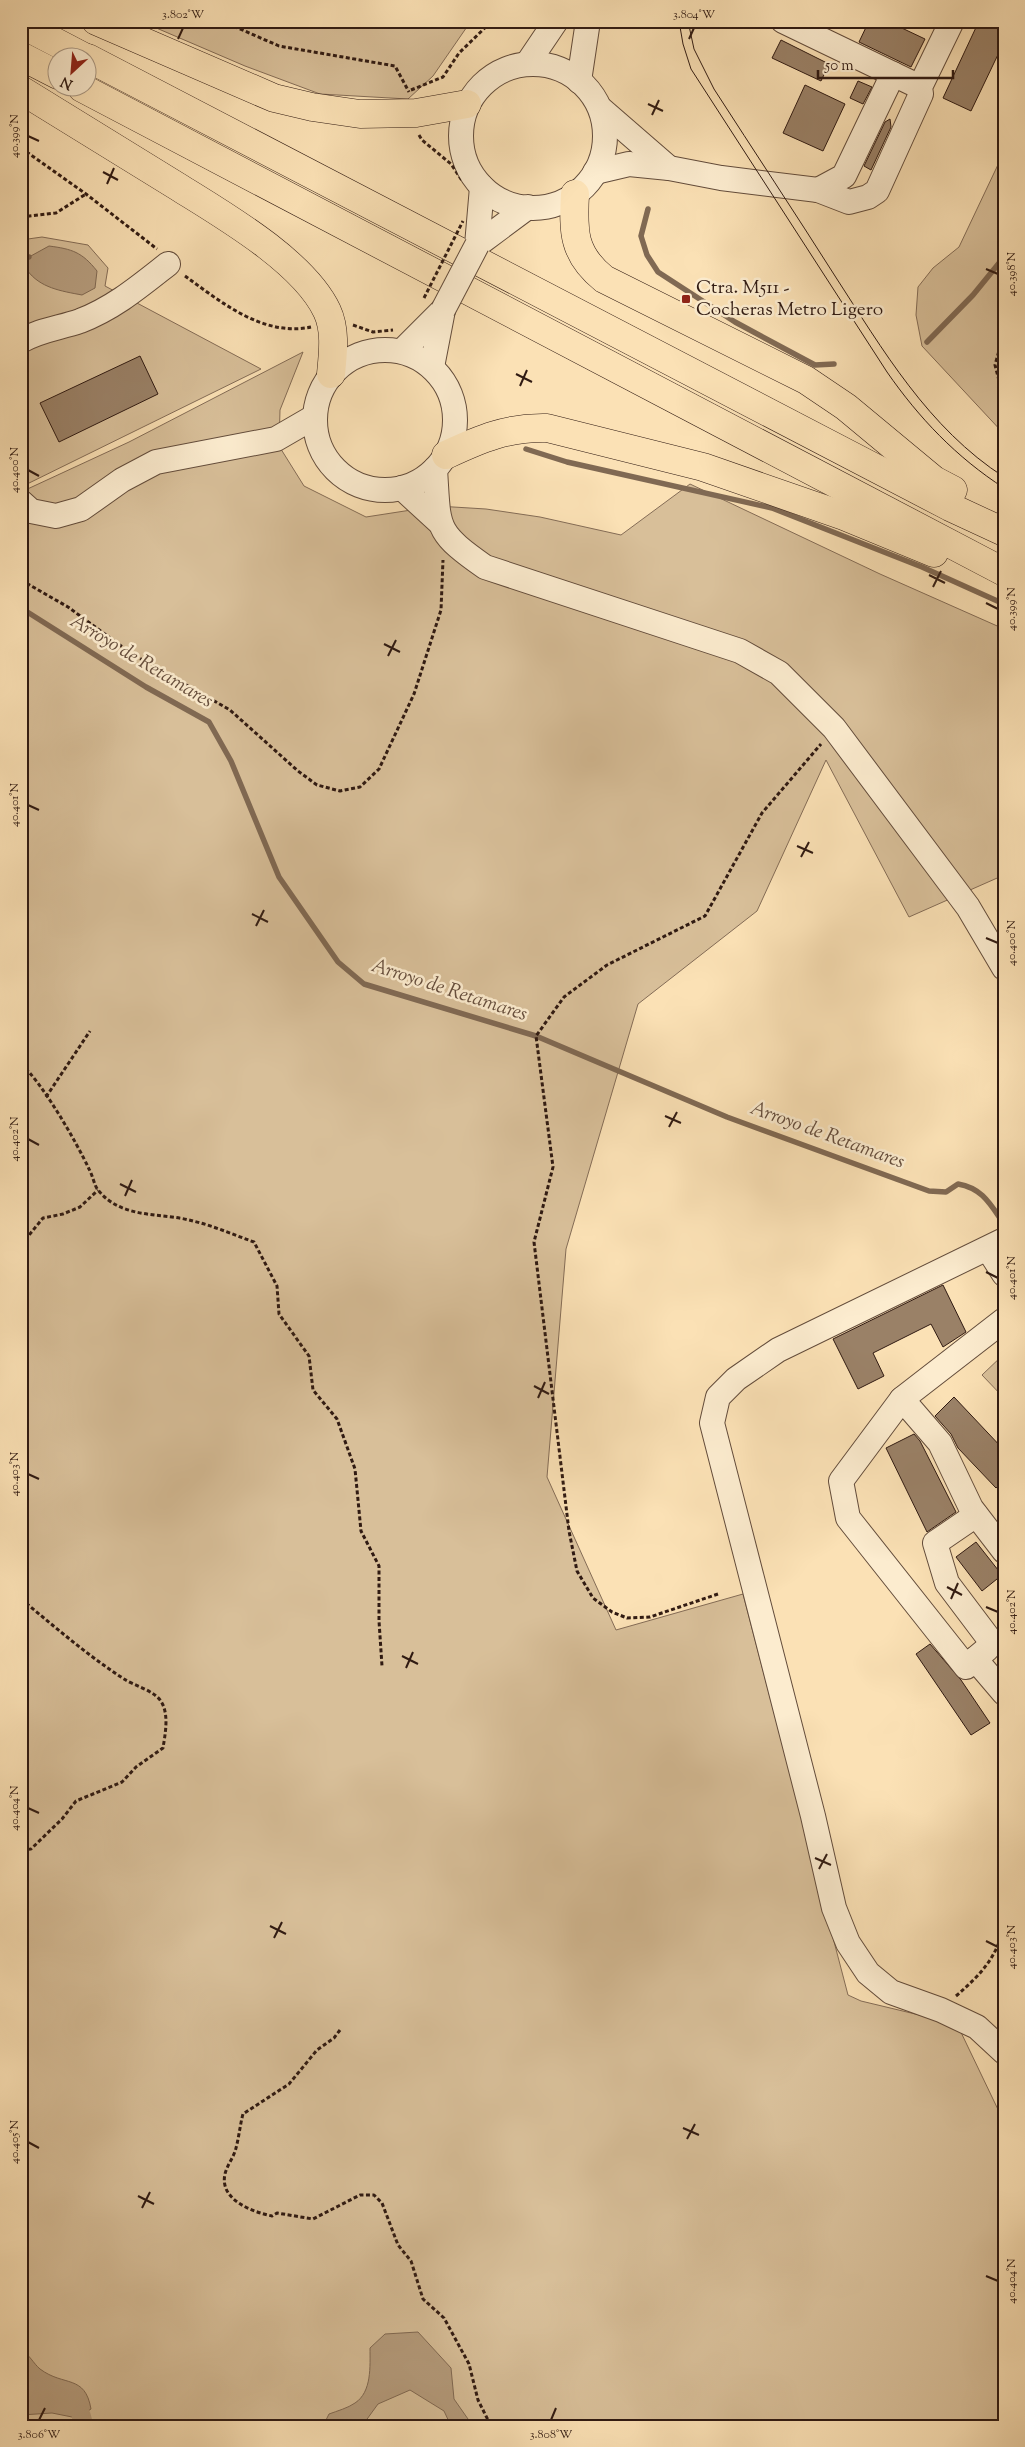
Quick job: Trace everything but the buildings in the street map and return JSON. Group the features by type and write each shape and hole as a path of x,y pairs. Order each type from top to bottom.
{"highway":[{"path":"96,21 274,98 360,114 412,102 467,104"},
{"path":"21,24 68,48"},
{"path":"21,56 48,70"},
{"path":"98,64 924,493 1004,532"},
{"path":"21,90 194,196 262,243 312,289 327,311 331,323 333,342 330,374"},
{"path":"98,96 1004,572"},
{"path":"575,194 575,232 578,247 583,260 604,279 806,380 846,407 934,480 972,500 1004,525"},
{"path":"441,462 486,436 522,428 547,428 663,456 844,516 909,542 1004,585"}],"street":[{"path":"528,64 556,21"},
{"path":"579,81 588,21"},
{"path":"783,21 920,88"},
{"path":"594,172 629,164 818,190 849,202 868,197 877,191 921,94 920,88 952,21"},
{"path":"477,245 474,188 461,148 461,126 467,104 478,88 492,76 509,68 528,64 546,65 563,71 579,81 601,109 669,168"},
{"path":"818,190 844,176 893,74"},
{"path":"474,188 511,204 528,207 560,202 575,194 594,172 602,156 606,127 601,109"},
{"path":"432,368 443,310 477,245 528,207"},
{"path":"21,341 33,334 81,320 125,298 168,264"},
{"path":"402,351 443,310"},
{"path":"382,349 402,351 418,358 432,368 446,387 454,409 452,441 441,462 425,478 402,488 386,490 370,489 354,484 334,469 320,450 315,434 314,417 318,394 330,374 345,361 363,352 382,349"},
{"path":"21,502 31,511 56,516 81,508 122,480 156,462 276,439 314,417"},
{"path":"276,439 320,450"},
{"path":"441,462 441,527"},
{"path":"402,488 441,527 456,547 485,567 740,651 779,673 834,728 968,907 1004,968"},
{"path":"1004,1274 996,1244 778,1350 736,1379 718,1397 712,1423 813,1816 834,1908 848,1944 868,1973 891,1992 941,2010 977,2027 1004,2052"},
{"path":"976,1515 935,1543 947,1583 959,1600 998,1640 966,1667 848,1518 841,1481 902,1399 1004,1320"},
{"path":"902,1399 940,1443 976,1515 1004,1551"},
{"path":"931,1623 959,1600"},
{"path":"975,1659 1004,1694"}],"path":[{"path":"222,21 279,46 395,66 412,102 419,136 474,188"},
{"path":"412,102 443,77 459,53 492,21"},
{"path":"21,148 154,245 168,264 221,302 268,327 296,330 347,322 366,330 381,333 401,325"},
{"path":"21,218 56,213 86,194"},
{"path":"421,302 465,216"},
{"path":"1004,333 996,365 1004,400"},
{"path":"21,580 68,607 132,654 230,710 298,771 317,784 340,791 360,787 379,769 414,694 441,610 441,527"},
{"path":"718,1594 650,1617 627,1618 612,1612 593,1598 578,1571 568,1531 534,1242 553,1167 536,1036 564,997 607,965 704,916 762,813 834,728"},
{"path":"46,1097 90,1031"},
{"path":"21,1064 46,1097 90,1169 98,1190 111,1201 146,1215 178,1217 195,1221 254,1242 277,1286 279,1314 309,1356 313,1390 337,1419 355,1469 361,1532 379,1566 379,1621 382,1666"},
{"path":"21,1245 26,1242 34,1227 43,1218 80,1207 98,1190"},
{"path":"21,1599 93,1659 132,1684 151,1693 162,1702 166,1726 163,1748 136,1767 122,1782 76,1801 62,1819 31,1849 21,1850"},
{"path":"941,2010 983,1974 1001,1939 1004,1928"},
{"path":"340,2030 334,2038 317,2050 289,2084 243,2114 236,2149 225,2174 225,2187 236,2201 254,2212 272,2216 277,2213 313,2219 360,2195 374,2195 382,2203 398,2246 410,2261 423,2299 444,2318 469,2364 478,2400 491,2426"}],"shaded area":[{"path":"140,21 471,21 433,76 408,99 320,94 245,66"},
{"path":"1004,152 1004,434 922,346 916,315 918,287 933,268 959,247"},
{"path":"42,237 88,245 108,268 105,286 261,369 21,487 21,240"},
{"path":"49,246 76,252 86,260 97,271 95,288 82,295 74,294 45,285 32,276 27,270 29,257"},
{"path":"303,352 280,410 279,446 304,486 366,517 437,506 486,509 540,517 621,535 690,484 880,574 1004,629 1004,875 909,917 826,760 757,911 638,1004 566,1249 547,1477 616,1630 743,1594 848,1995 861,2001 957,2024 1004,2122 1004,2426 21,2426 21,492 129,442"},
{"path":"1004,1354 1004,1398 982,1375"},
{"path":"418,2332 451,2368 454,2399 468,2419 469,2426 451,2426 444,2411 410,2390 378,2404 362,2426 323,2426 329,2414 352,2405 365,2392 369,2378 370,2348 385,2334"},
{"path":"21,2350 40,2369 79,2386 88,2398 91,2409 77,2418 52,2413 21,2415"}],"waterway":[{"path":"648,209 641,236 647,255 658,272 735,322 815,365 834,364"},
{"path":"21,256 29,257"},
{"path":"927,342 973,295 1004,257"},
{"path":"526,449 567,462 772,508 922,567 1004,604"},
{"name":"Arroyo de Retamares","path":"21,608 146,687 209,722 231,761 279,877 338,962 364,984 536,1036 727,1117 929,1191 946,1192 958,1184 966,1186 979,1192 1002,1221"},
{"path":"81,2415 84,2426"}],"tram line":[{"path":"679,21 683,44 691,69 887,372 925,421 954,450 1004,488"},
{"path":"688,21 694,49 714,89 871,332 909,386 952,435 1004,477"}],"place":[{"name":"Ctra. M511 - Cocheras Metro Ligero","path":"686,299"}]}
